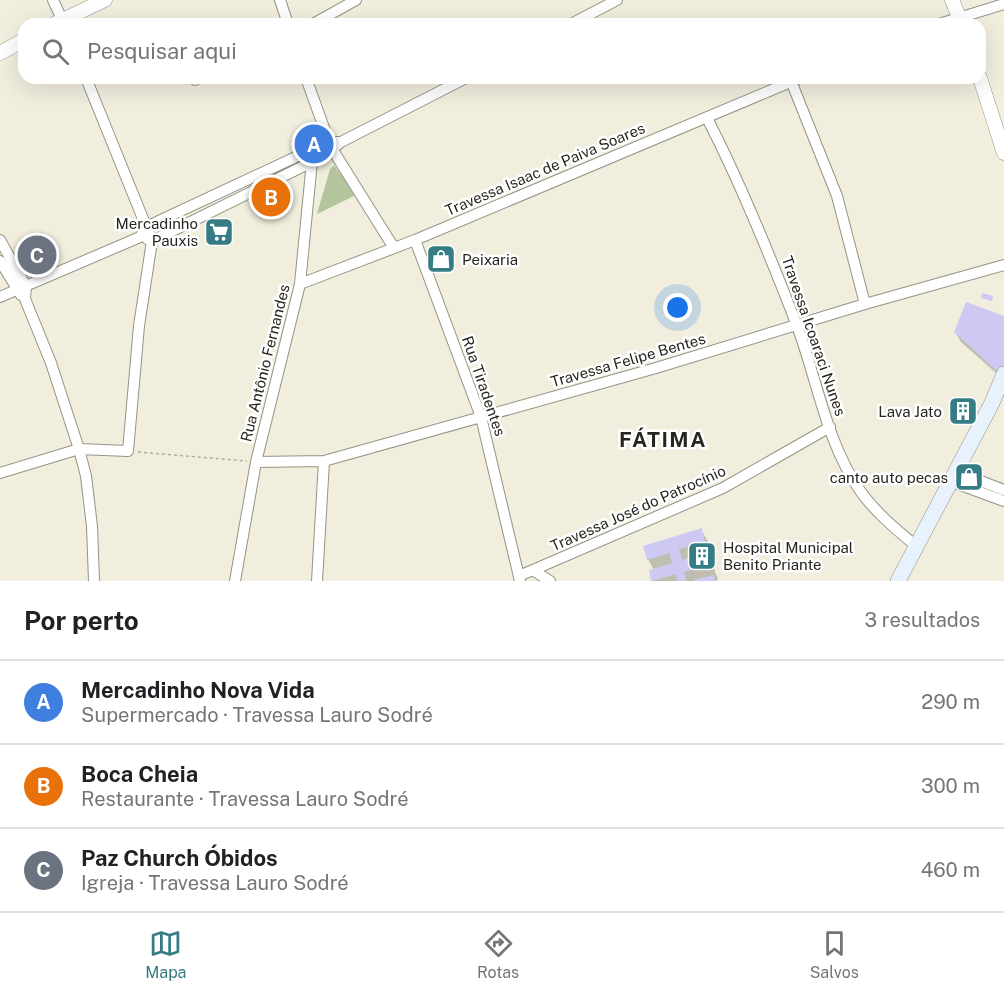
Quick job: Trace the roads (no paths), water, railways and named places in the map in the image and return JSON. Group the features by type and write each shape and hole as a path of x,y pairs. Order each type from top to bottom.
{"main road":[{"path":"898,581 992,403 1004,374"},
{"path":"992,403 1004,387"}],"street":[{"path":"54,0 59,18"},
{"path":"70,18 105,0"},
{"path":"280,0 286,18"},
{"path":"324,18 356,0"},
{"path":"582,18 617,0"},
{"path":"952,0 960,18"},
{"path":"966,18 1004,4"},
{"path":"0,53 18,43"},
{"path":"88,84 143,232 152,241"},
{"path":"308,84 329,149 394,248"},
{"path":"0,297 329,149 454,84"},
{"name":"Travessa Isaac de Paiva Soares","path":"300,284 415,240 786,84"},
{"path":"796,84 837,196 865,304"},
{"path":"982,84 1004,153"},
{"name":"Travessa Icoaraci Nunes","path":"707,118 735,173 797,326 830,428 862,494 916,546"},
{"path":"152,241 312,156"},
{"name":"Rua Antônio Fernandes","path":"235,581 256,462 300,284 312,156"},
{"path":"0,240 51,363 79,449 86,476 92,526 94,581"},
{"name":"Rua Tiradentes","path":"415,240 481,417 519,578"},
{"path":"0,473 79,449 128,450 139,326 152,241"},
{"path":"0,261 21,289"},
{"name":"Travessa Felipe Bentes","path":"256,462 324,461 1004,266"},
{"name":"Travessa José do Patrocínio","path":"519,578 723,488 830,428"},
{"path":"317,581 324,461"},
{"path":"952,476 1004,490"},
{"path":"952,476 1004,501"},
{"path":"534,571 549,581"}],"place":[{"name":"Mercadinho Nova Vida","path":"314,144"},
{"name":"Boca Cheia","path":"271,197"},
{"name":"Mercadinho Pauxis","path":"219,232"},
{"name":"Paz Church Óbidos","path":"37,255"},
{"name":"Peixaria","path":"441,259"},
{"name":"Lava Jato","path":"963,411"},
{"name":"canto auto pecas","path":"969,477"},
{"name":"Hospital Municipal Benito Priante","path":"702,556"}],"district":[{"name":"FÁTIMA","path":"663,439"}]}
